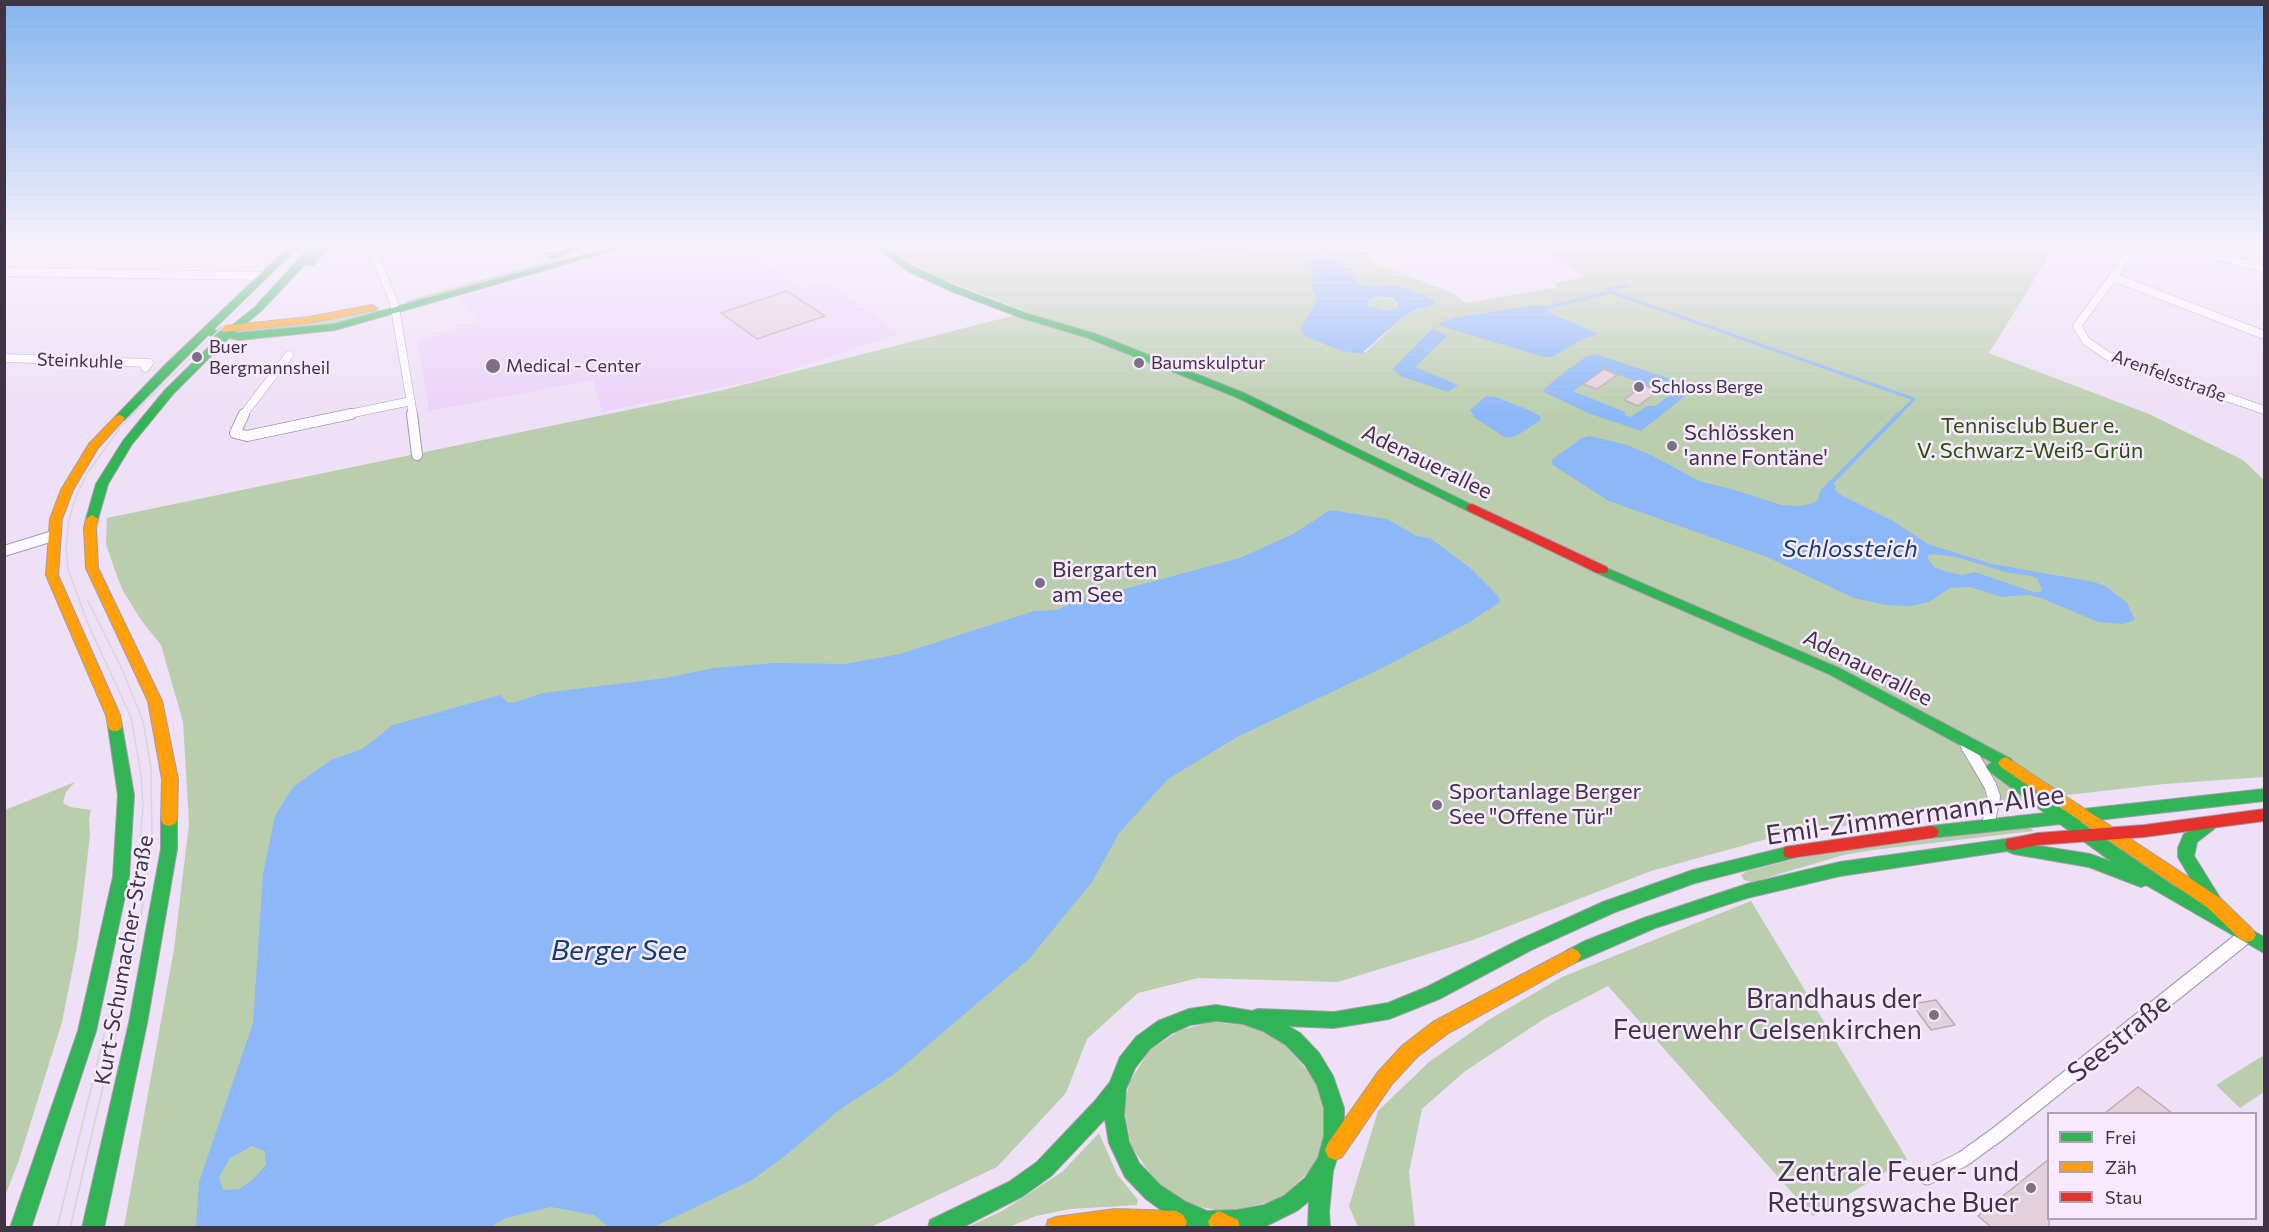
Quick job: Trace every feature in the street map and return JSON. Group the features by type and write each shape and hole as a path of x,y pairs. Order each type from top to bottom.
{"main road":[{"name":"Kurt-Schumacher-Straße","path":"20,1227 87,1031 120,877 126,795 113,715 51,575 56,519 67,490 93,446 238,300"},
{"name":"Kurt-Schumacher-Straße","path":"93,1227 138,1023 166,860 170,779 156,701 93,568 90,528 102,484 126,443 158,408 189,384 266,300"},
{"name":"Kurt-Schumacher-Straße","path":"233,334 251,325 275,300"},
{"path":"206,332 233,334 334,327 414,300"},
{"name":"Adenauerallee","path":"983,300 1103,340 1240,395 1574,558 1834,671 1912,712 1961,742 2168,891 2265,945"},
{"path":"251,325 309,320 394,307"},
{"name":"Adenauerallee","path":"1961,742 2005,762 2087,816 2214,903 2247,935"},
{"name":"Emil-Zimmermann-Allee","path":"1220,1224 1179,1210 1153,1192 1132,1170 1119,1143 1114,1115 1117,1088 1127,1063 1143,1042 1165,1027 1189,1017 1216,1013 1334,1020 1389,1011 1433,993 1573,922 1637,896 1693,877 1809,848 1988,825 2265,795"},
{"name":"Emil-Zimmermann-Allee","path":"1056,1227 1115,1220 1220,1224 1266,1215 1291,1203 1312,1185 1385,1078 1410,1051 1440,1028 1591,946 1650,923 1771,885 1840,868 2038,839 2265,815"},
{"path":"2213,822 2190,837 2186,857 2214,903"},
{"path":"2002,846 2090,861 2168,891"},
{"name":"Emil-Zimmermann-Allee","path":"1243,1016 1269,1025 1293,1039 1312,1059 1326,1082 1334,1108 1334,1136 1325,1165"},
{"name":"Emil-Zimmermann-Allee","path":"939,1227 1016,1189 1044,1169 1087,1125 1117,1088"},
{"path":"1319,1227 1318,1212 1325,1165"}],"street":[{"path":"392,300 411,401 417,455"},
{"name":"Arenfelsstraße","path":"2095,300 2078,322 2080,334 2108,356 2265,410"},
{"path":"2175,300 2265,335"},
{"path":"289,355 242,417 236,433 247,436 411,401"},
{"name":"Steinkuhle","path":"4,358 149,363 145,368"},
{"path":"4,550 53,536"},
{"path":"1961,742 1990,785 1994,797 1988,825"},
{"name":"Seestraße","path":"1928,1177 1963,1159 1999,1133 2247,935"}],"shaded area":[{"path":"459,300 853,300 900,334 758,380 602,412 593,380 429,411 417,340 479,321"}],"green space":[{"path":"408,300 422,300 407,305"},
{"name":"Tennisclub Buer e. V. Schwarz-Weiß-Grün","path":"998,300 1317,300 1304,322 1329,344 1342,351 1366,352 1401,319 1416,310 1428,307 1436,302 1434,300 1463,300 1466,303 1480,300 2022,300 1989,353 2149,414 2243,460 2264,480 2264,777 2164,784 1944,809 1767,839 1651,871 1473,940 1338,982 1198,978 1138,993 1087,1039 1066,1093 997,1167 871,1227 124,1227 174,949 189,824 183,722 161,645 141,620 123,591 115,571 106,544 107,518 719,391 1027,312"},
{"path":"1369,300 1395,300 1397,308 1386,311 1367,305"},
{"path":"379,309 380,313 341,323 263,333 267,328 323,321"},
{"path":"75,782 66,792 63,803 70,807 91,810 77,947 62,1022 19,1160 5,1196 5,810"},
{"path":"2029,827 2034,831 1844,855 1752,882 1744,880 1741,875 1747,871 1799,858 1845,850"},
{"path":"1751,901 1907,1159 1813,1216 1608,986 1544,1019 1464,1072 1422,1109 1409,1172 1415,1227 1358,1227 1349,1206 1378,1111 1429,1062 1490,1019 1562,977"},
{"path":"1212,1022 1250,1026 1281,1040 1317,1082 1326,1113 1324,1146 1317,1163 1281,1199 1227,1212 1190,1205 1159,1186 1131,1146 1124,1107 1130,1081 1149,1051 1180,1030"},
{"path":"2264,1055 2264,1092 2240,1108 2216,1085"},
{"path":"1099,1133 1117,1174 1138,1200 1137,1205 1070,1209 1036,1216 1009,1227 966,1228 1002,1211 1062,1172"}],"water":[{"path":"1317,300 1369,300 1367,305 1386,311 1397,308 1395,300 1434,300 1436,303 1415,310 1401,319 1361,354 1342,351 1304,336 1300,329"},
{"path":"1536,305 1599,334 1583,339 1552,357 1544,357 1437,325 1451,318"},
{"path":"1432,329 1448,335 1415,367 1458,385 1448,392 1400,376 1393,369"},
{"path":"1595,354 1686,384 1694,389 1641,431 1588,413 1544,392 1544,389 1586,357","holes":["1604,369 1671,394 1655,406 1647,406 1631,417 1625,415 1625,412 1573,391"]},
{"path":"1486,396 1496,397 1531,411 1540,416 1541,420 1516,436 1506,438 1475,418 1470,410"},
{"name":"Schlossteich","path":"1589,436 1627,445 1699,481 1781,505 1800,506 1813,503 1818,500 1820,491 1830,480 1836,486 1835,490 1841,495 1893,521 1928,544 1992,564 2094,582 2107,587 2127,603 2135,620 2122,624 2098,622 2041,598 2028,595 2001,597 1970,587 1950,588 1929,602 1911,606 1886,605 1854,598 1767,557 1609,501 1551,464 1553,459 1582,438","holes":["1933,554 1956,557 2009,573 2032,576 2037,579 2042,589 2041,592 2033,592 1975,572 1962,575 1944,571 1934,567 1928,559 1928,555"]},
{"name":"Berger See","path":"1330,510 1387,519 1416,536 1430,538 1469,567 1499,597 1500,602 1468,623 1382,668 1237,737 1168,779 1119,833 1092,882 1029,959 893,1075 839,1110 785,1156 752,1180 654,1227 609,1227 594,1215 551,1207 506,1218 490,1227 196,1227 199,1182 253,1023 263,874 275,816 293,787 331,760 362,749 393,725 500,695 508,703 543,693 666,678 713,668 774,663 844,664 900,654 1034,611 1057,610 1081,599 1240,558 1293,534","holes":["252,1146 265,1151 266,1165 252,1180 239,1189 223,1190 219,1177 230,1158"]}],"building":[{"path":"759,300 801,300 825,316 757,339 721,313"},
{"path":"1604,369 1617,375 1597,389 1583,384"},
{"path":"1644,385 1658,391 1638,406 1624,400"},
{"name":"Brandhaus der Feuerwehr Gelsenkirchen","path":"1936,1000 1955,1025 1931,1030 1912,1004"},
{"path":"2138,1087 2171,1112 2106,1112"},
{"name":"Zentrale Feuer- und Rettungswache Buer","path":"2047,1161 2049,1227 1991,1227 1978,1216"}],"waterway":[{"path":"1546,308 1576,300"},
{"path":"1634,300 1914,399 1899,414"},
{"path":"1832,482 1899,414"}],"tram line":[{"path":"135,898 143,806 141,774 131,717 88,624 68,569 66,547 69,521 75,499 88,472 122,425 249,300"},
{"path":"88,601 122,669 143,721 151,768 152,842 144,898"},
{"path":"57,1228 128,937 135,896"},
{"path":"70,1228 137,941 144,896"}],"traffic: fast":[{"path":"120,418 238,300"},
{"path":"92,519 102,484 127,443 169,392 234,328 266,300"},
{"path":"206,332 239,337 335,327 430,300"},
{"path":"984,300 1025,316 1092,336 1240,395 1472,508"},
{"path":"1602,570 1834,671 2006,763"},
{"path":"20,1228 87,1031 121,877 126,795 115,726"},
{"path":"1994,767 2114,855 2168,891 2264,946"},
{"path":"1931,832 2264,795"},
{"path":"93,1228 138,1023 169,849 169,820"},
{"path":"2208,825 2190,838 2186,848 2186,857 2211,898"},
{"path":"1572,956 1591,946 1650,923 1747,891 1840,869 2013,844"},
{"path":"2014,848 2090,861 2141,880"},
{"path":"1258,1017 1334,1020 1389,1011 1433,993 1525,945 1609,907 1693,877 1791,852"},
{"path":"938,1228 1016,1189 1044,1169 1101,1109 1117,1088 1127,1063 1143,1043 1165,1027 1189,1017 1216,1013 1243,1016 1269,1025 1293,1039 1312,1059 1326,1082 1334,1108 1334,1136 1327,1162 1312,1185 1291,1203 1266,1215 1237,1221 1176,1222"},
{"path":"1117,1090 1114,1115 1119,1143 1132,1170 1153,1192 1179,1210 1201,1219"},
{"path":"1319,1228 1318,1212 1323,1168"}],"traffic: slow":[{"path":"224,329 309,320 372,308"},
{"path":"115,726 113,715 52,575 56,519 67,490 93,446 120,418"},
{"path":"92,519 90,528 92,568 155,701 170,779 169,820"},
{"path":"2006,763 2214,903 2247,935"},
{"path":"1335,1150 1385,1078 1410,1051 1440,1028 1572,956"},
{"path":"1056,1228 1115,1220 1176,1222"},
{"path":"1219,1222 1230,1228"}],"traffic: jam":[{"path":"1472,508 1602,570"},
{"path":"2013,844 2038,839 2144,831 2264,815"},
{"path":"1791,852 1931,832"}],"place":[{"name":"Buer Bergmannsheil","path":"197,357"},
{"name":"Baumskulptur","path":"1139,363"},
{"name":"Medical - Center","path":"493,366"},
{"name":"Schloss Berge","path":"1639,387"},
{"name":"Schlössken 'anne Fontäne'","path":"1672,446"},
{"name":"Biergarten am See","path":"1040,583"},
{"name":"Sportanlage Berger See \"Offene Tür\"","path":"1437,805"},
{"name":"Brandhaus der Feuerwehr Gelsenkirchen","path":"1934,1015"},
{"name":"Zentrale Feuer- und Rettungswache Buer","path":"2031,1188"}]}
